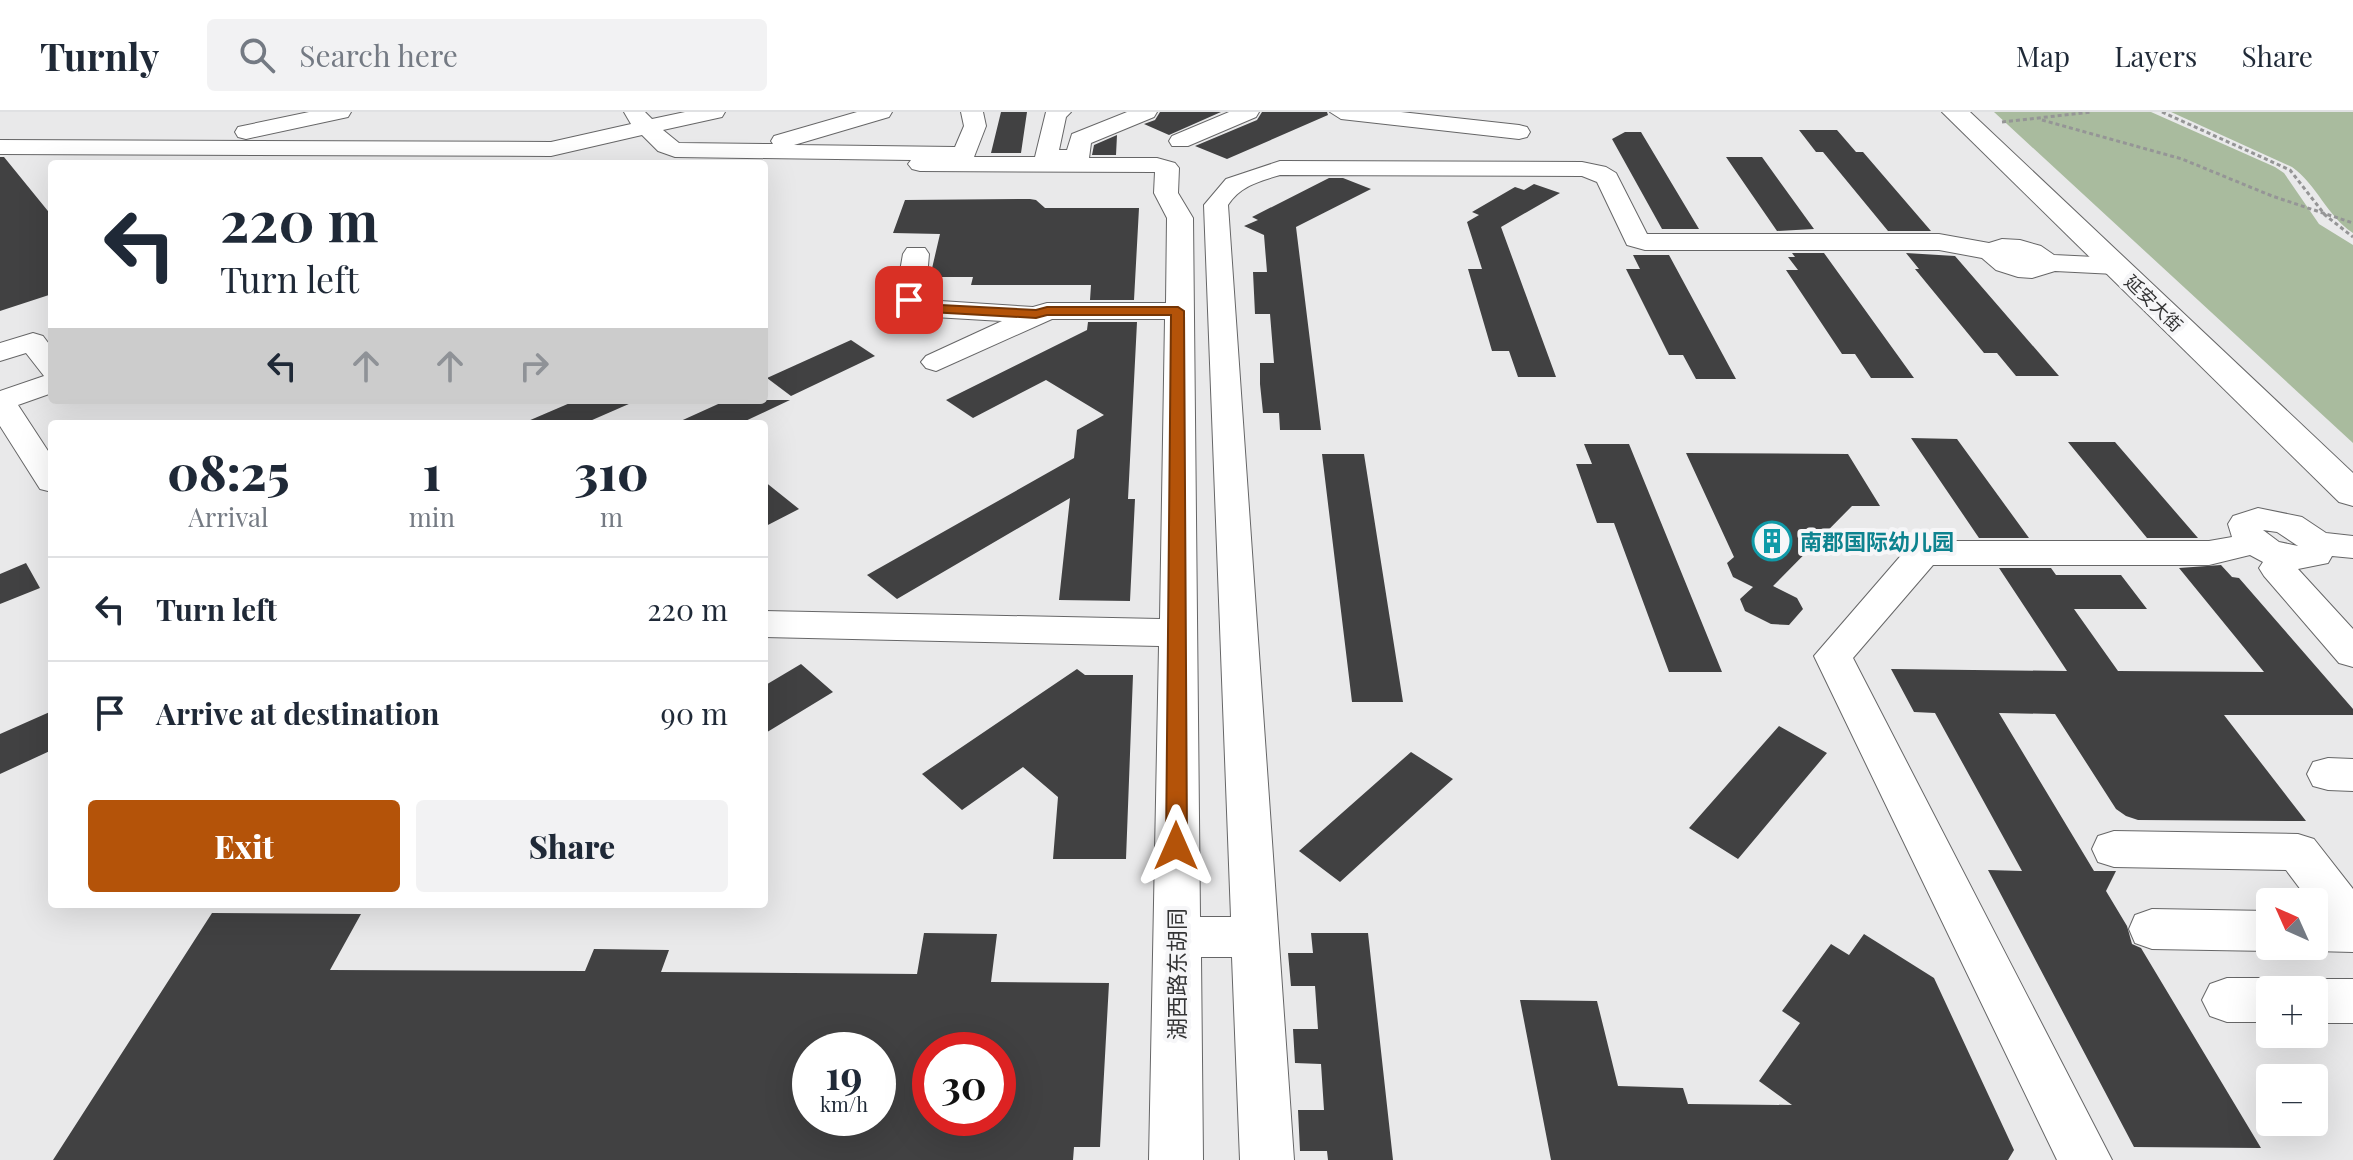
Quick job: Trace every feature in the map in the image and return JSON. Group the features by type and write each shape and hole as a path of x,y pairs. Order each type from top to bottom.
{"main road":[{"name":"延安大街","path":"1969,116 2115,266 2353,494"},
{"name":"延安大街","path":"1969,116 2353,471"}],"street":[{"path":"177,147 285,117 340,112"},
{"path":"551,149 640,120 714,112"},
{"path":"803,112 822,129"},
{"path":"745,152 881,112"},
{"path":"0,147 964,154 975,126 972,112"},
{"path":"1060,112 1056,114 1046,157 1078,157 1080,139 1146,112"},
{"path":"920,164 1157,165 1248,112"},
{"path":"1344,112 1519,132"},
{"path":"1440,123 1464,112"},
{"path":"285,117 303,131 310,148"},
{"path":"640,120 666,146 675,150"},
{"path":"1445,147 1483,128"},
{"name":"湖西路东胡同","path":"1174,155 1166,193 1180,218 1176,1160"},
{"path":"1267,1160 1216,205 1222,191 1235,182 1280,168 1582,169 1598,172 1607,178 1636,239 1645,242 1939,242 1993,252 2002,247 2020,248 2038,254 2046,263 2115,266"},
{"path":"916,254 909,300 917,308 1036,314"},
{"path":"936,362 1047,311 1178,311"},
{"path":"0,352 33,342 48,363"},
{"path":"48,384 0,401 3,412 48,476"},
{"path":"2353,547 2316,543 2300,529 2267,518 2245,524 2245,530 2266,556 2353,653"},
{"path":"2085,1160 1833,656 1923,553 2209,553 2266,556"},
{"path":"768,624 1177,633"},
{"path":"2114,849 2298,852 2353,924"},
{"path":"2152,929 2256,931"},
{"path":"2328,931 2353,932"},
{"path":"1176,937 1255,937"},
{"path":"2328,1001 2353,1001"}],"path":[{"path":"1969,116 2042,120 2092,112"},
{"path":"2162,112 2290,170 2325,215 2353,237"},
{"path":"2042,120 2182,159 2353,223"}],"green space":[{"path":"1994,112 2151,112 2284,173 2319,224 2353,245 2353,443"},
{"path":"2171,112 2353,112 2353,233 2292,167"}],"building":[{"path":"1001,112 1027,112 1021,153 991,153"},
{"path":"1160,112 1221,112 1169,135 1144,124 1155,120"},
{"path":"1262,112 1327,112 1328,115 1227,159 1195,146 1257,120"},
{"path":"1799,130 1837,130 1856,152 1863,152 1931,231 1888,231 1823,152 1816,152"},
{"path":"1625,132 1641,132 1699,229 1662,229 1612,139"},
{"path":"1117,135 1116,155 1092,155 1094,145"},
{"path":"0,157 4,157 48,211 48,295 0,311"},
{"path":"1726,157 1762,157 1814,229 1777,231"},
{"path":"1329,178 1343,178 1371,189 1296,227 1321,430 1280,430 1279,413 1263,413 1260,384 1260,363 1274,363 1270,314 1255,314 1253,272 1267,272 1264,235 1244,226 1258,220 1252,217"},
{"path":"1534,184 1560,193 1501,227 1556,377 1518,377 1509,351 1492,351 1468,269 1482,269 1467,222 1479,215 1472,212 1515,187 1524,190"},
{"path":"1030,199 1045,208 1139,208 1134,300 1090,300 1091,285 971,285 973,277 930,277 940,234 893,233 905,200"},
{"path":"1792,253 1824,253 1914,378 1871,378 1855,354 1842,354 1786,270 1798,270 1788,257 1795,257"},
{"path":"1906,253 1955,256 2059,376 2016,376 1997,353 1984,353 1915,269 1919,269"},
{"path":"1633,255 1669,255 1736,379 1696,379 1683,355 1669,355 1626,269 1640,269"},
{"path":"1088,322 1137,322 1128,499 1135,499 1130,601 1059,600 1070,498 897,599 867,575 1074,458 1077,430 1104,415 1046,380 973,418 946,400 1087,330"},
{"path":"851,340 875,356 791,396 768,378"},
{"path":"768,400 790,400 748,420 683,420 718,404 768,404"},
{"path":"568,404 629,404 592,420 530,420"},
{"path":"1911,438 1957,439 2029,538 1979,538"},
{"path":"2068,442 2115,442 2198,538 2147,538"},
{"path":"1584,444 1629,444 1722,672 1669,672 1614,523 1597,523 1576,464 1592,464"},
{"name":"南郡国际幼儿园","path":"1686,453 1848,454 1880,506 1852,506 1773,586 1797,598 1803,609 1789,625 1771,624 1745,611 1740,599 1753,587 1733,577 1727,563 1734,557"},
{"path":"1322,454 1364,454 1403,702 1352,702"},
{"path":"768,484 799,509 768,525"},
{"path":"26,563 40,588 0,604 0,574"},
{"path":"2221,565 2232,577 2239,578 2353,709 2353,715 2224,715 2306,821 2138,820 2126,816 2116,809 2055,714 1999,713 2094,871 2116,871 2106,891 2127,926 2132,944 2141,948 2261,1148 2134,1147 1988,870 2022,871 1935,713 1914,712 1891,669 2067,671 1999,568 2051,568 2056,575 2121,575 2147,609 2074,609 2118,671 2264,672 2179,568"},
{"path":"801,664 833,692 768,732 768,684"},
{"path":"1077,669 1085,675 1133,675 1126,859 1053,859 1058,797 1023,767 962,810 922,774"},
{"path":"48,713 48,752 0,774 0,734"},
{"path":"1779,726 1827,753 1738,859 1689,828"},
{"path":"1411,752 1453,779 1340,882 1299,851"},
{"path":"212,913 361,914 330,970 585,971 594,949 669,950 661,972 917,974 924,933 997,934 991,982 1109,983 1100,1147 1074,1147 1073,1160 53,1160"},
{"path":"1311,933 1368,933 1393,1160 1328,1160 1327,1151 1300,1151 1298,1110 1324,1110 1321,1064 1295,1063 1293,1029 1318,1029 1315,986 1291,986 1288,953 1313,953"},
{"path":"1864,934 1934,978 2014,1150 2008,1160 1551,1160 1520,1000 1597,1001 1618,1086 1683,1088 1688,1104 1792,1105 1759,1081 1800,1023 1782,1011 1831,944 1849,955"}],"place":[{"name":"南郡国际幼儿园","path":"1772,541"}],"route":[{"path":"909,300 917,308 1036,314 1047,311 1178,311 1176,846"}]}
